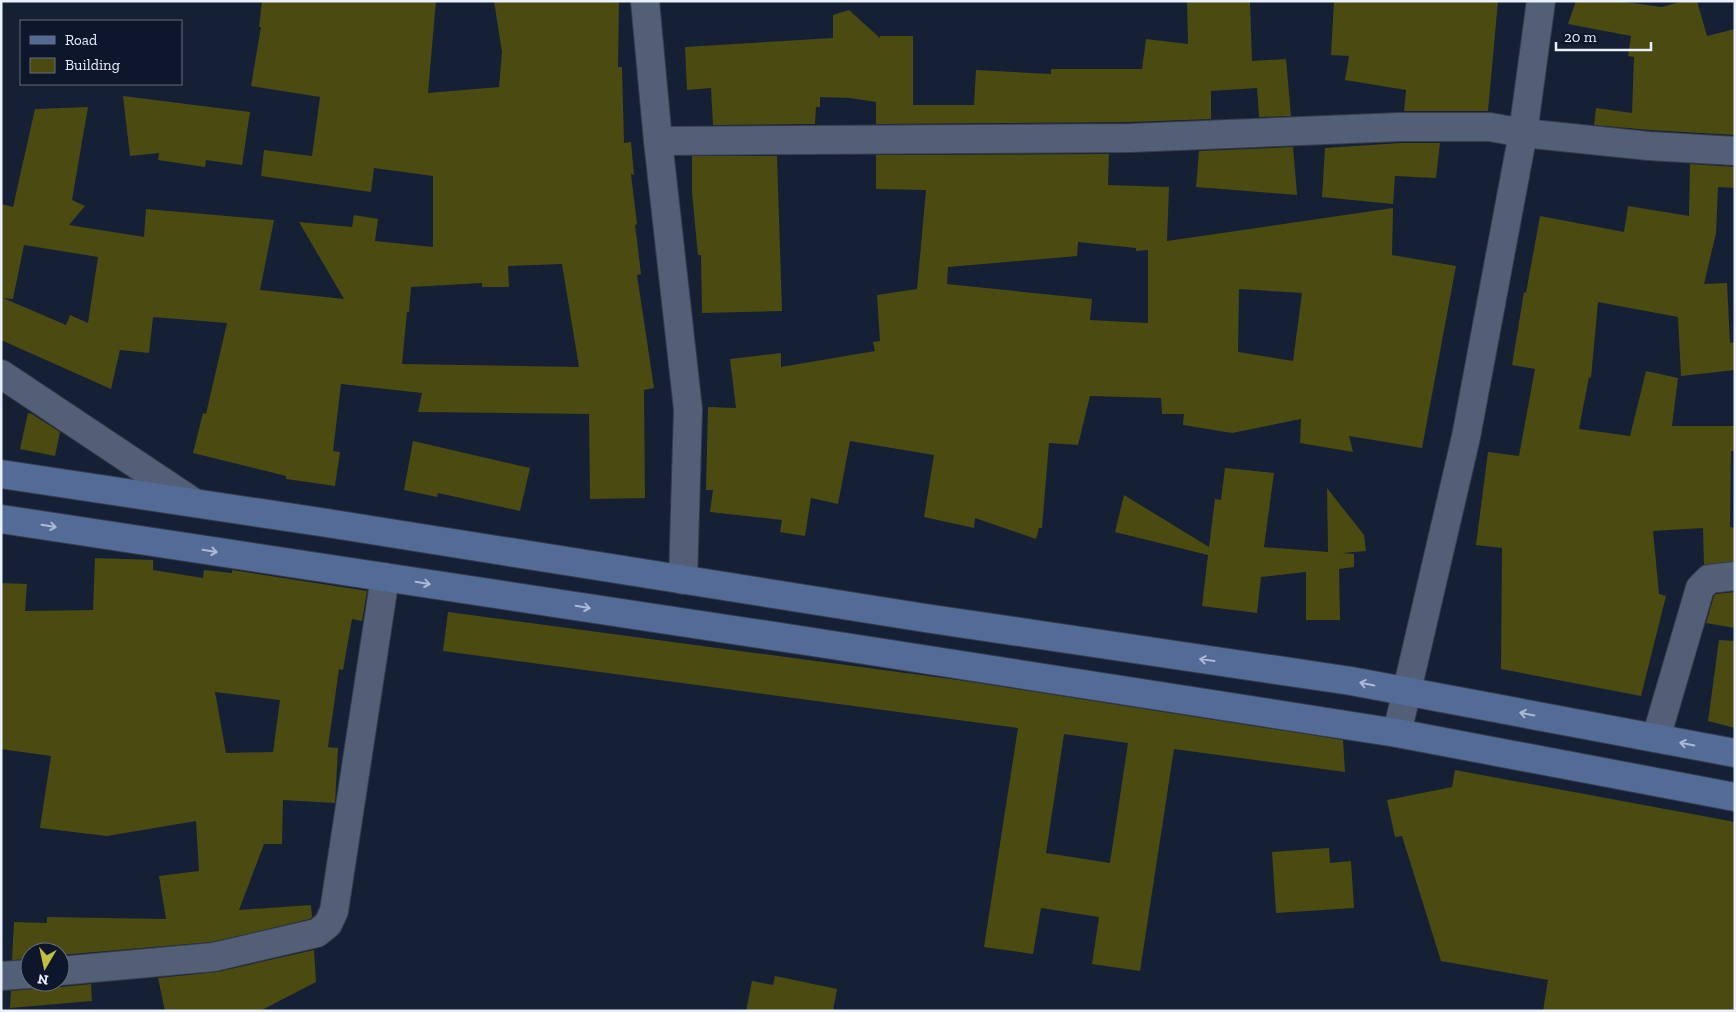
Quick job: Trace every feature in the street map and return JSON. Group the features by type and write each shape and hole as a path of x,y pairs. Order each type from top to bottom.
{"street":[{"path":"645,1 658,141 688,408 683,580"},
{"path":"1398,733 1466,437 1523,133 1541,1"},
{"path":"658,141 1130,138 1400,126 1490,126 1523,133 1649,146 1735,150"},
{"path":"1,374 193,502"},
{"path":"1,474 193,502 926,618 1351,681 1735,753"},
{"path":"1,519 1398,733 1735,797"},
{"path":"1656,738 1700,588 1709,579 1735,576"},
{"path":"70,971 214,957 317,934 328,924 334,911 385,577"},
{"path":"1,976 20,975"}],"building":[{"path":"262,1 436,1 428,93 499,87 502,52 494,1 619,1 618,67 622,67 624,143 631,142 634,175 631,174 641,274 637,275 654,388 644,390 645,498 590,499 589,414 418,412 422,393 341,384 333,451 340,452 335,486 286,479 286,476 193,453 203,413 206,414 227,323 153,317 149,353 120,350 111,389 1,340 1,204 13,207 35,109 88,107 72,200 85,206 69,225 144,237 146,209 274,220 260,290 344,299 299,222 352,227 354,215 378,219 375,241 433,247 433,176 374,168 371,192 261,176 264,150 312,156 320,97 251,86 261,27 259,27","holes":["24,245 98,257 88,323 70,315 66,325 3,298 13,299","562,264 579,367 402,364 411,287 482,283 482,287 509,287 508,266"]},
{"path":"1187,1 1250,1 1252,61 1286,59 1291,116 1259,117 1257,88 1211,91 1211,119 1130,122 876,124 876,102 850,98 820,97 820,107 816,107 815,124 713,125 711,88 687,90 685,47 833,38 833,15 849,10 880,38 880,36 913,36 913,105 974,105 976,70 1051,74 1051,69 1142,69 1146,39 1188,44"},
{"path":"1334,1 1498,1 1488,111 1404,111 1406,90 1345,80 1349,56 1331,55"},
{"path":"1576,1 1617,1 1662,7 1683,1 1697,1 1707,36 1735,29 1735,135 1594,125 1596,108 1632,113 1634,57 1628,56 1631,36 1568,24"},
{"path":"123,96 250,112 242,165 206,160 205,167 158,160 159,153 130,156"},
{"path":"1401,143 1440,143 1436,178 1395,176 1393,204 1322,197 1325,148"},
{"path":"1293,147 1297,195 1196,187 1199,151"},
{"path":"1109,154 1108,185 1169,187 1167,241 1393,208 1392,255 1456,266 1422,448 1349,436 1353,452 1300,443 1301,419 1232,433 1183,425 1184,414 1162,414 1161,398 1090,396 1078,445 1049,443 1042,528 1039,528 1036,539 975,518 974,528 924,517 934,455 850,441 838,504 811,498 805,536 780,532 782,520 710,512 713,490 706,490 708,407 736,408 730,359 781,353 781,367 875,351 873,342 880,341 877,295 917,289 926,190 876,189 876,155","holes":["1078,242 1136,248 1136,251 1148,250 1148,323 1090,320 1092,299 947,284 948,267 1077,256","1239,289 1302,293 1293,361 1238,352"]},
{"path":"692,156 777,156 782,311 702,313 701,255 698,255 692,192"},
{"path":"1690,164 1735,167 1735,188 1718,187 1716,233 1704,284 1727,283 1730,343 1735,342 1735,370 1681,376 1678,317 1598,302 1591,378 1589,377 1579,429 1630,436 1646,371 1678,378 1672,426 1735,426 1735,451 1731,451 1730,527 1735,528 1735,561 1704,565 1703,528 1653,531 1659,594 1666,596 1641,696 1501,669 1502,548 1476,545 1488,452 1519,456 1535,369 1512,365 1524,292 1526,293 1540,216 1624,232 1628,206 1689,216"},
{"path":"28,413 60,432 55,456 20,449"},
{"path":"413,441 530,468 520,511 438,493 437,497 404,490"},
{"path":"1225,468 1274,473 1264,547 1328,552 1327,488 1364,535 1366,551 1342,553 1354,554 1354,567 1339,569 1340,620 1306,620 1306,572 1261,577 1257,613 1202,606 1208,555 1115,532 1124,495 1209,547 1215,499 1221,500"},
{"path":"95,558 153,560 153,570 203,578 204,570 232,573 232,570 367,591 362,621 352,619 343,670 339,669 328,747 338,748 335,803 283,800 282,844 264,844 239,910 311,905 312,917 310,919 212,942 70,954 70,942 20,942 20,960 12,960 14,922 47,923 47,917 166,919 159,876 199,871 196,821 107,836 40,828 51,756 1,749 1,583 27,584 25,611 93,610","holes":["215,692 280,700 273,752 226,753"]},
{"path":"1735,592 1735,628 1706,623 1714,596 1716,594"},
{"path":"448,612 958,680 1343,740 1345,772 1174,749 1140,971 1092,964 1099,917 1041,908 1033,954 984,947 1018,728 443,651","holes":["1064,734 1128,743 1110,863 1046,853"]},
{"path":"1719,640 1735,641 1735,728 1708,721"},
{"path":"1455,770 1735,822 1735,1011 1543,1011 1548,980 1441,961 1402,836 1395,837 1387,800 1452,787"},
{"path":"1329,848 1330,863 1351,861 1354,908 1276,913 1272,852"},
{"path":"314,950 316,982 260,1011 165,1011 158,978 217,972"},
{"path":"775,976 837,989 833,1011 746,1011 752,981 773,985"},
{"path":"91,984 92,1001 10,1008 11,991 70,992 70,986"}]}
